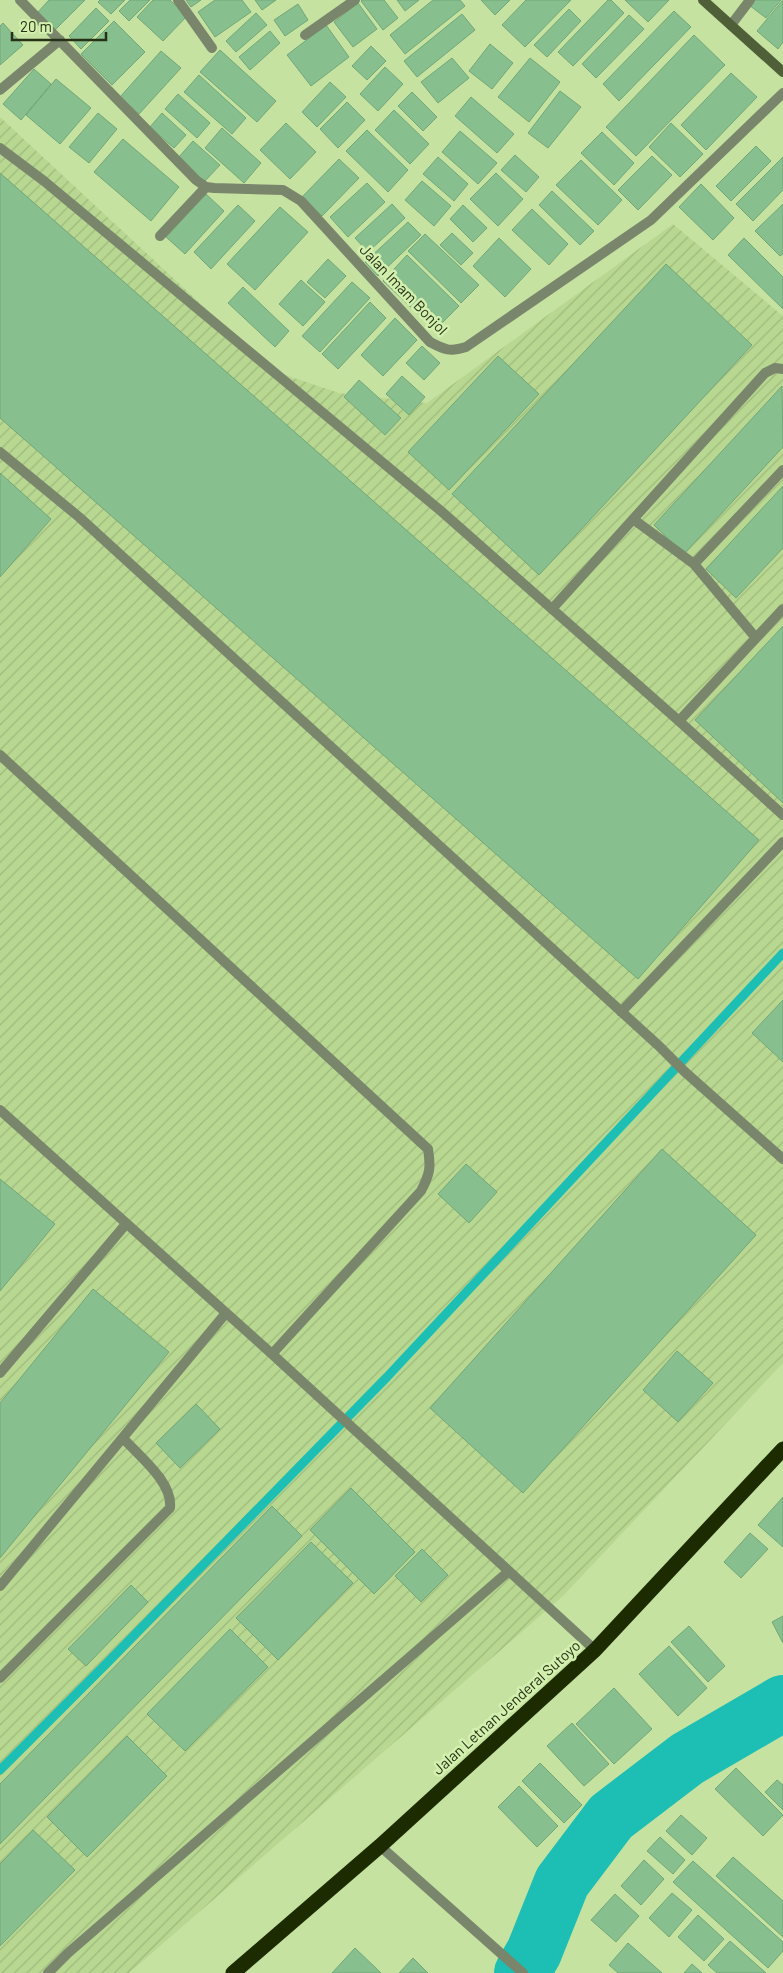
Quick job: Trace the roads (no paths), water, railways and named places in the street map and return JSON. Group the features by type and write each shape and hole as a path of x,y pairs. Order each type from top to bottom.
{"highway":[{"name":"Jalan Letnan Jenderal Sutoyo","path":"234,1973 380,1846 595,1650 783,1448"}],"street":[{"path":"20,0 163,148 196,180 206,187 160,236"},
{"path":"178,0 212,48"},
{"path":"305,35 355,0"},
{"path":"703,0 783,72"},
{"path":"731,25 750,0"},
{"path":"0,90 60,40"},
{"name":"Jalan Imam Bonjol","path":"206,187 283,190 292,194 301,201 430,342 443,349 454,351 466,347 651,220 783,94"},
{"path":"0,148 44,181 440,511 783,815"},
{"path":"552,610 765,373 774,368 783,369"},
{"path":"0,452 80,517 659,1046 685,1072 783,1159"},
{"path":"694,564 783,470"},
{"path":"634,519 694,564 756,638"},
{"path":"679,721 783,609"},
{"path":"0,755 428,1149 431,1167 421,1190 272,1354"},
{"path":"621,1012 783,842"},
{"path":"0,1110 369,1442 595,1650"},
{"path":"0,1373 126,1224"},
{"path":"0,1586 226,1313"},
{"path":"0,1678 170,1508 171,1500 165,1485 123,1438"},
{"path":"48,1973 509,1571"},
{"path":"380,1846 523,1973"}],"waterway":[{"path":"0,1770 387,1377 783,953"},
{"path":"522,1973 534,1952 562,1882 611,1817 687,1759 783,1703"}]}
